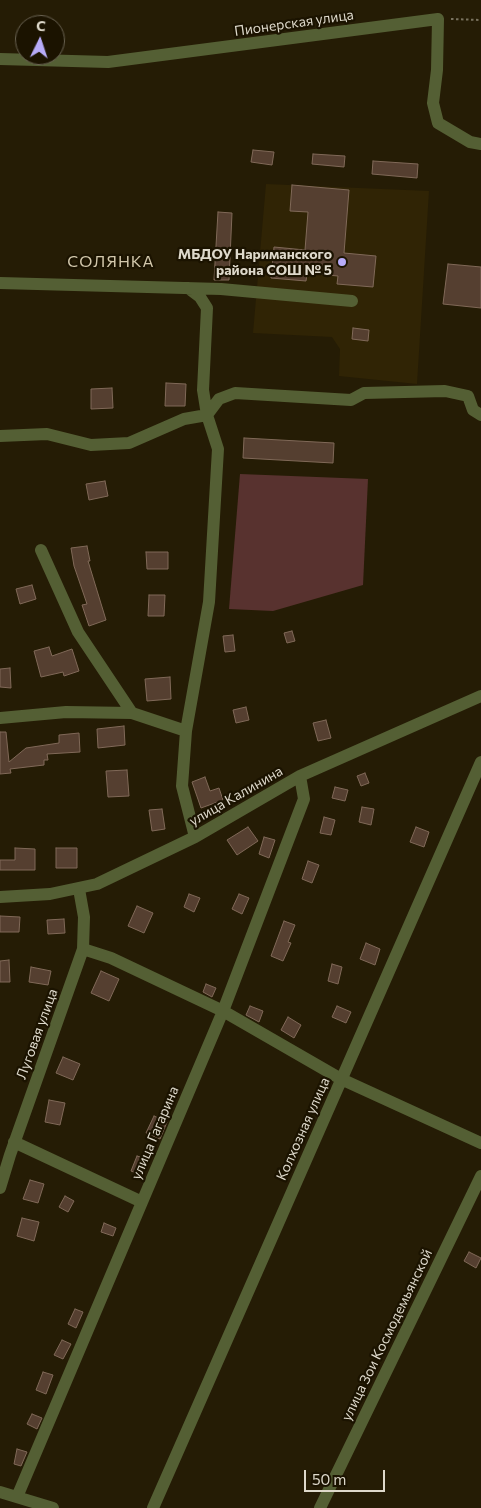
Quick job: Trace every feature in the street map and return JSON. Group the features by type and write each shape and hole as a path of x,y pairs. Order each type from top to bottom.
{"street":[{"name":"Пионерская улица","path":"0,59 108,62 438,19"},
{"path":"438,19 437,70 433,103 438,123 470,142 481,144"},
{"path":"0,283 221,289 352,301"},
{"path":"188,288 200,297 207,308 203,390 207,415 218,449 209,602 186,731 182,786 195,837"},
{"path":"0,436 47,434 91,445 129,442 184,419 207,415 219,399 235,393 351,400 364,392 445,391 468,396 473,410 481,415"},
{"path":"41,550 78,632 132,712"},
{"name":"улица Калинина","path":"0,897 50,894 97,884 195,837 300,776 481,696"},
{"path":"0,718 66,712 132,712 186,731"},
{"name":"Колхозная улица","path":"153,1508 481,762"},
{"name":"улица Гагарина","path":"17,1497 223,1011 304,799 300,776"},
{"name":"Луговая улица","path":"1,1184 14,1142 83,949 84,917 78,889"},
{"path":"83,949 111,958 223,1011 342,1079 481,1144"},
{"path":"14,1142 142,1202"},
{"name":"улица Зои Космодемьянской","path":"320,1508 481,1176"},
{"path":"0,1492 53,1508"}],"path":[{"path":"438,19 481,20"}],"shaded area":[{"name":"МБДОУ Нариманского района СОШ № 5","path":"266,184 429,191 417,384 339,376 340,349 332,337 253,333"},
{"path":"240,474 368,479 363,585 273,611 229,609"}],"building":[{"path":"253,150 274,152 272,165 251,162"},
{"path":"313,154 345,156 344,167 312,164"},
{"path":"373,161 418,164 417,178 372,174"},
{"path":"292,185 349,190 344,253 376,256 373,287 337,284 338,276 307,273 306,281 271,278 274,247 305,250 308,212 290,211"},
{"path":"218,212 232,213 229,280 214,280"},
{"path":"448,264 481,267 481,308 443,304"},
{"path":"353,328 369,330 368,341 352,339"},
{"path":"166,383 186,384 185,406 165,406"},
{"path":"112,388 113,408 91,409 91,389"},
{"path":"244,438 334,443 333,463 243,458"},
{"path":"105,481 108,496 89,500 86,484"},
{"path":"87,546 90,561 88,561 106,620 89,626 82,605 87,604 74,566 71,548"},
{"path":"146,552 168,552 168,569 147,569"},
{"path":"32,585 36,599 20,604 16,589"},
{"path":"149,595 165,595 164,616 148,616"},
{"path":"292,631 295,641 287,643 284,633"},
{"path":"233,635 235,651 225,652 223,636"},
{"path":"49,647 52,656 72,649 79,671 64,676 63,672 41,677 34,651"},
{"path":"10,668 11,688 0,687 0,669"},
{"path":"170,677 171,699 147,701 145,679"},
{"path":"246,707 249,720 236,723 233,710"},
{"path":"326,720 331,738 318,741 313,723"},
{"path":"124,726 125,745 98,748 97,729"},
{"path":"0,732 6,732 9,762 26,748 59,743 59,735 79,733 80,752 47,754 48,760 44,760 44,765 10,769 11,773 0,774"},
{"path":"127,770 129,796 108,797 106,771"},
{"path":"365,773 369,783 361,786 357,776"},
{"path":"205,777 210,791 219,788 223,800 201,808 192,782"},
{"path":"335,787 348,790 345,801 332,798"},
{"path":"362,807 374,809 371,825 359,822"},
{"path":"162,809 165,829 152,831 149,810"},
{"path":"324,817 335,820 331,835 320,833"},
{"path":"248,827 258,841 237,855 227,840"},
{"path":"416,827 429,832 424,847 410,842"},
{"path":"264,837 275,840 269,858 259,854"},
{"path":"15,848 35,849 35,870 0,870 0,860 15,860"},
{"path":"56,848 77,848 77,868 56,868"},
{"path":"308,861 319,865 312,883 302,879"},
{"path":"189,894 200,898 194,912 184,907"},
{"path":"239,894 249,898 242,914 232,909"},
{"path":"137,906 153,913 144,933 128,926"},
{"path":"0,916 20,917 19,932 0,932"},
{"path":"64,919 65,933 48,934 47,920"},
{"path":"284,921 295,925 288,942 291,943 283,961 271,956"},
{"path":"366,943 380,949 375,965 360,959"},
{"path":"9,960 10,982 0,982 0,961"},
{"path":"332,964 342,967 338,984 328,981"},
{"path":"31,967 51,971 48,985 29,982"},
{"path":"101,971 119,979 109,1001 91,993"},
{"path":"206,984 216,988 212,997 203,992"},
{"path":"250,1006 263,1011 259,1022 246,1015"},
{"path":"337,1006 351,1012 346,1023 332,1017"},
{"path":"288,1017 301,1025 294,1038 281,1030"},
{"path":"63,1057 80,1064 73,1080 56,1073"},
{"path":"49,1100 65,1103 60,1125 45,1122"},
{"path":"154,1116 167,1122 160,1139 146,1133"},
{"path":"137,1156 147,1159 141,1175 131,1171"},
{"path":"30,1180 44,1184 38,1203 23,1199"},
{"path":"65,1196 74,1201 68,1212 59,1207"},
{"path":"22,1218 39,1222 34,1241 17,1236"},
{"path":"104,1223 116,1228 113,1236 101,1232"},
{"path":"469,1252 481,1258 476,1268 464,1261"},
{"path":"75,1309 83,1312 76,1328 68,1324"},
{"path":"62,1340 71,1344 63,1359 54,1355"},
{"path":"43,1372 53,1375 46,1394 36,1390"},
{"path":"32,1414 42,1418 37,1429 27,1424"},
{"path":"17,1449 27,1452 21,1466 14,1464"}],"place":[{"name":"МБДОУ Нариманского района СОШ № 5","path":"342,262"}],"district":[{"name":"СОЛЯНКА","path":"111,262"}]}
